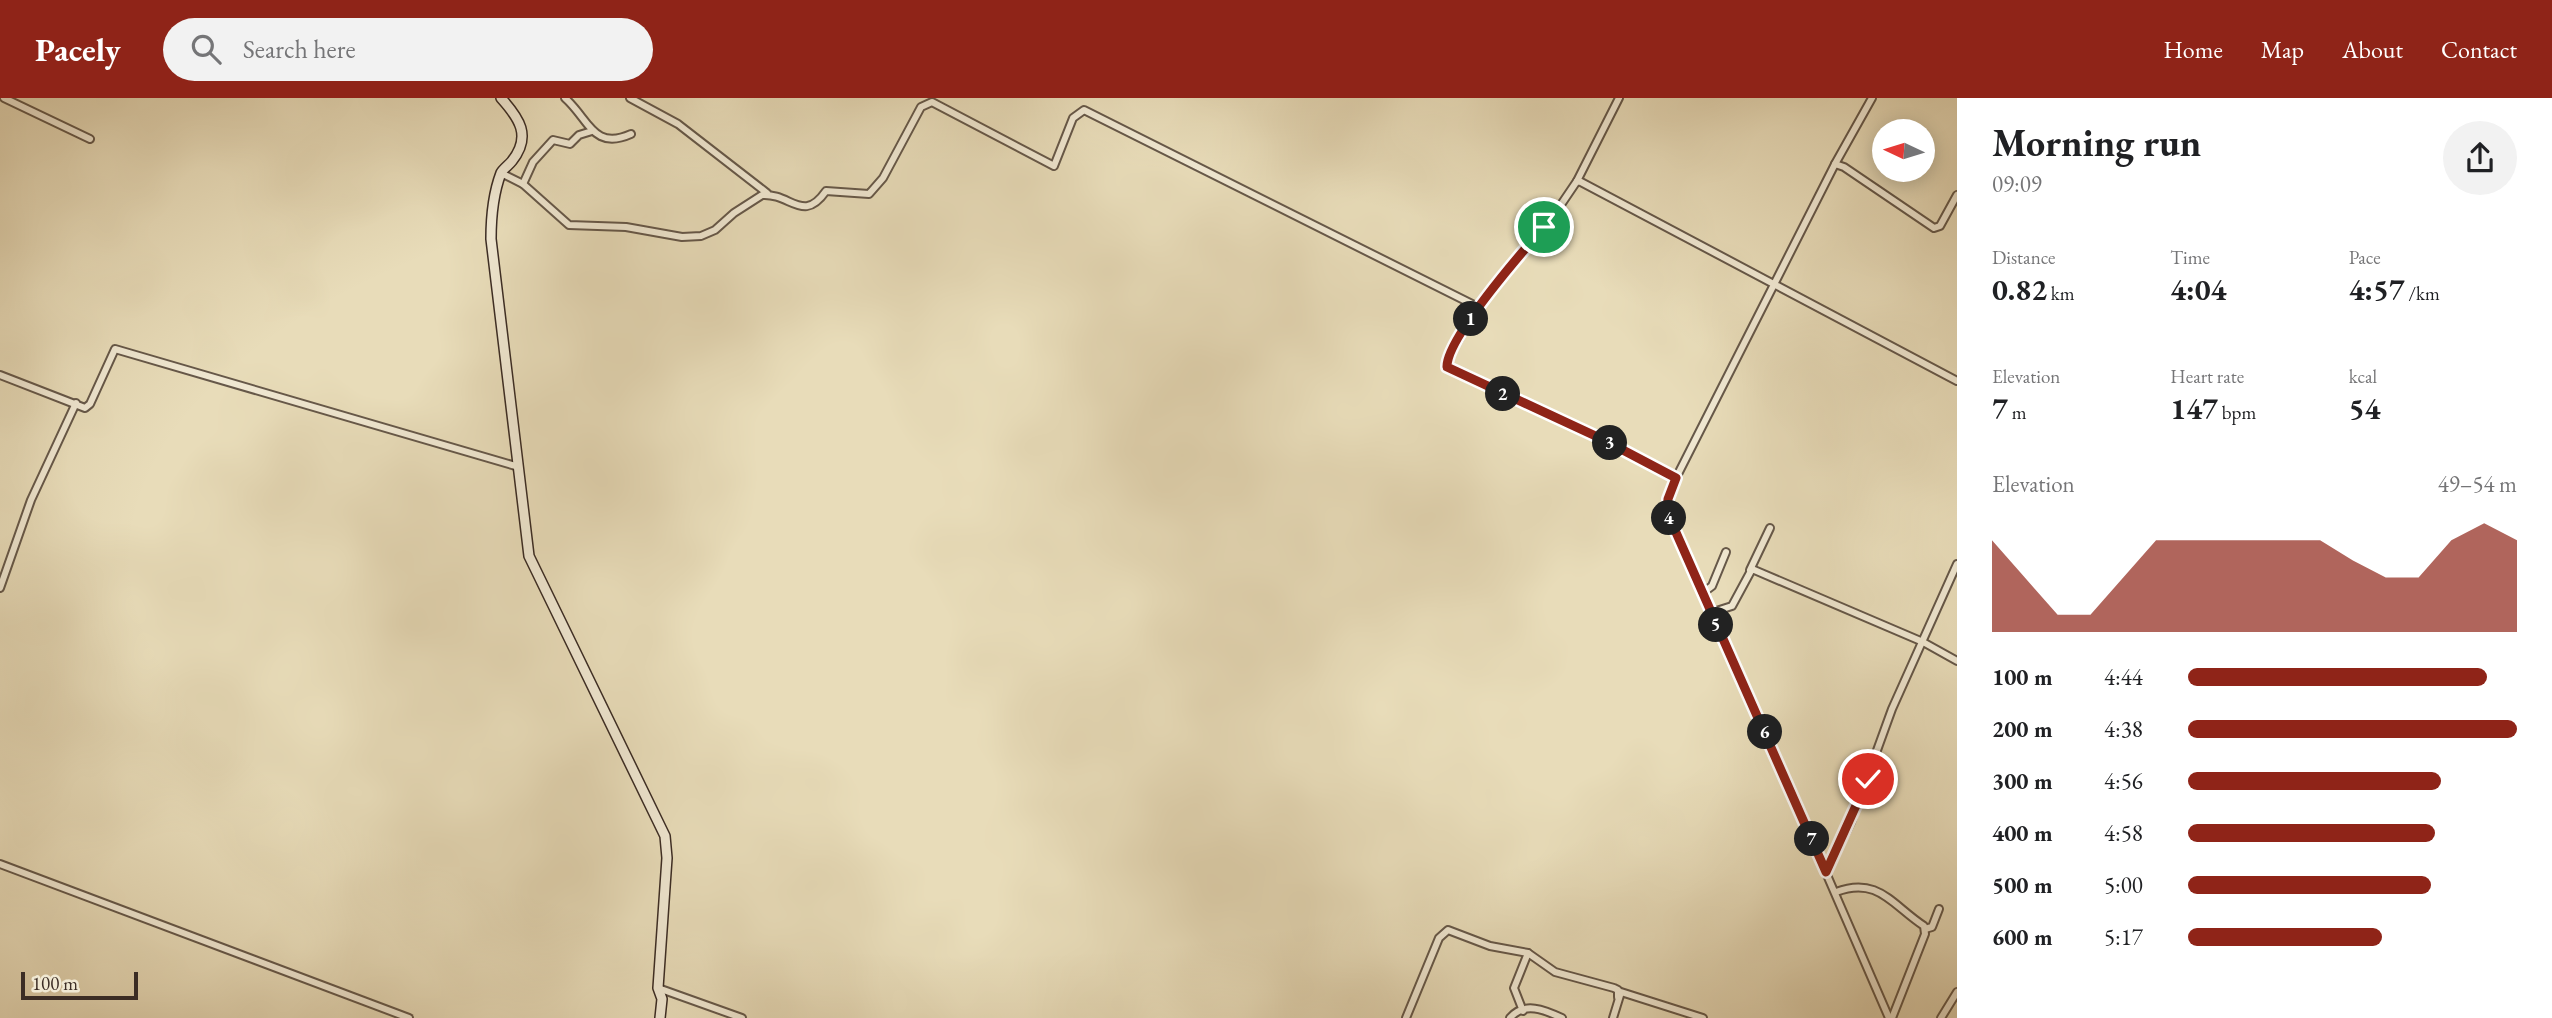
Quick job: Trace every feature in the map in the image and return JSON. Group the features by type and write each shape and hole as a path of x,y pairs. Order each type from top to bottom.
{"street":[{"path":"4,98 90,139"},
{"path":"501,98 517,116 523,135 518,151 501,173 493,204 491,239 529,556 665,836 667,858 657,988 662,999 660,1018"},
{"path":"565,98 579,110 592,131 611,141 631,134"},
{"path":"630,98 678,124 769,194 805,207 820,201 826,191 869,194 883,178 914,117 925,105 932,102 1054,166 1073,118 1082,110 1087,110 1478,307"},
{"path":"918,98 925,105"},
{"path":"1619,98 1577,181 1550,219 1478,307 1452,351 1447,367 1602,439 1676,478"},
{"path":"1872,98 1835,164 1676,478 1668,499 1667,512 1891,1018"},
{"path":"523,184 533,162 552,140 570,144 579,135 592,131"},
{"path":"1835,164 1844,167 1934,228 1940,226 1957,195"},
{"path":"501,173 523,184 569,225 626,227 682,237 701,236 715,230 750,201 769,194"},
{"path":"1577,181 1776,283 1957,382"},
{"path":"0,375 88,407 116,349 519,467"},
{"path":"0,588 31,500 76,403"},
{"path":"1710,613 1732,606 1769,528"},
{"path":"1704,592 1712,586 1726,552"},
{"path":"1826,872 1851,822 1892,709 1957,564"},
{"path":"1750,570 1757,570 1923,642 1957,661"},
{"path":"0,864 409,1018"},
{"path":"1836,892 1853,886 1871,888 1925,929"},
{"path":"1925,929 1932,927 1939,909"},
{"path":"1891,1018 1925,929"},
{"path":"1406,1018 1439,938 1448,930 1490,946 1528,953 1555,972 1618,990 1613,1018"},
{"path":"1523,1010 1514,988 1528,953"},
{"path":"657,988 742,1018"},
{"path":"1618,997 1626,992 1703,1018"},
{"path":"1941,1018 1957,992"},
{"path":"1510,1018 1519,1010 1536,1008 1562,1018"}],"route":[{"path":"1544,227 1478,307 1452,351 1447,367 1602,439 1676,478 1666,506 1667,512 1826,872 1851,822 1868,779"}]}
